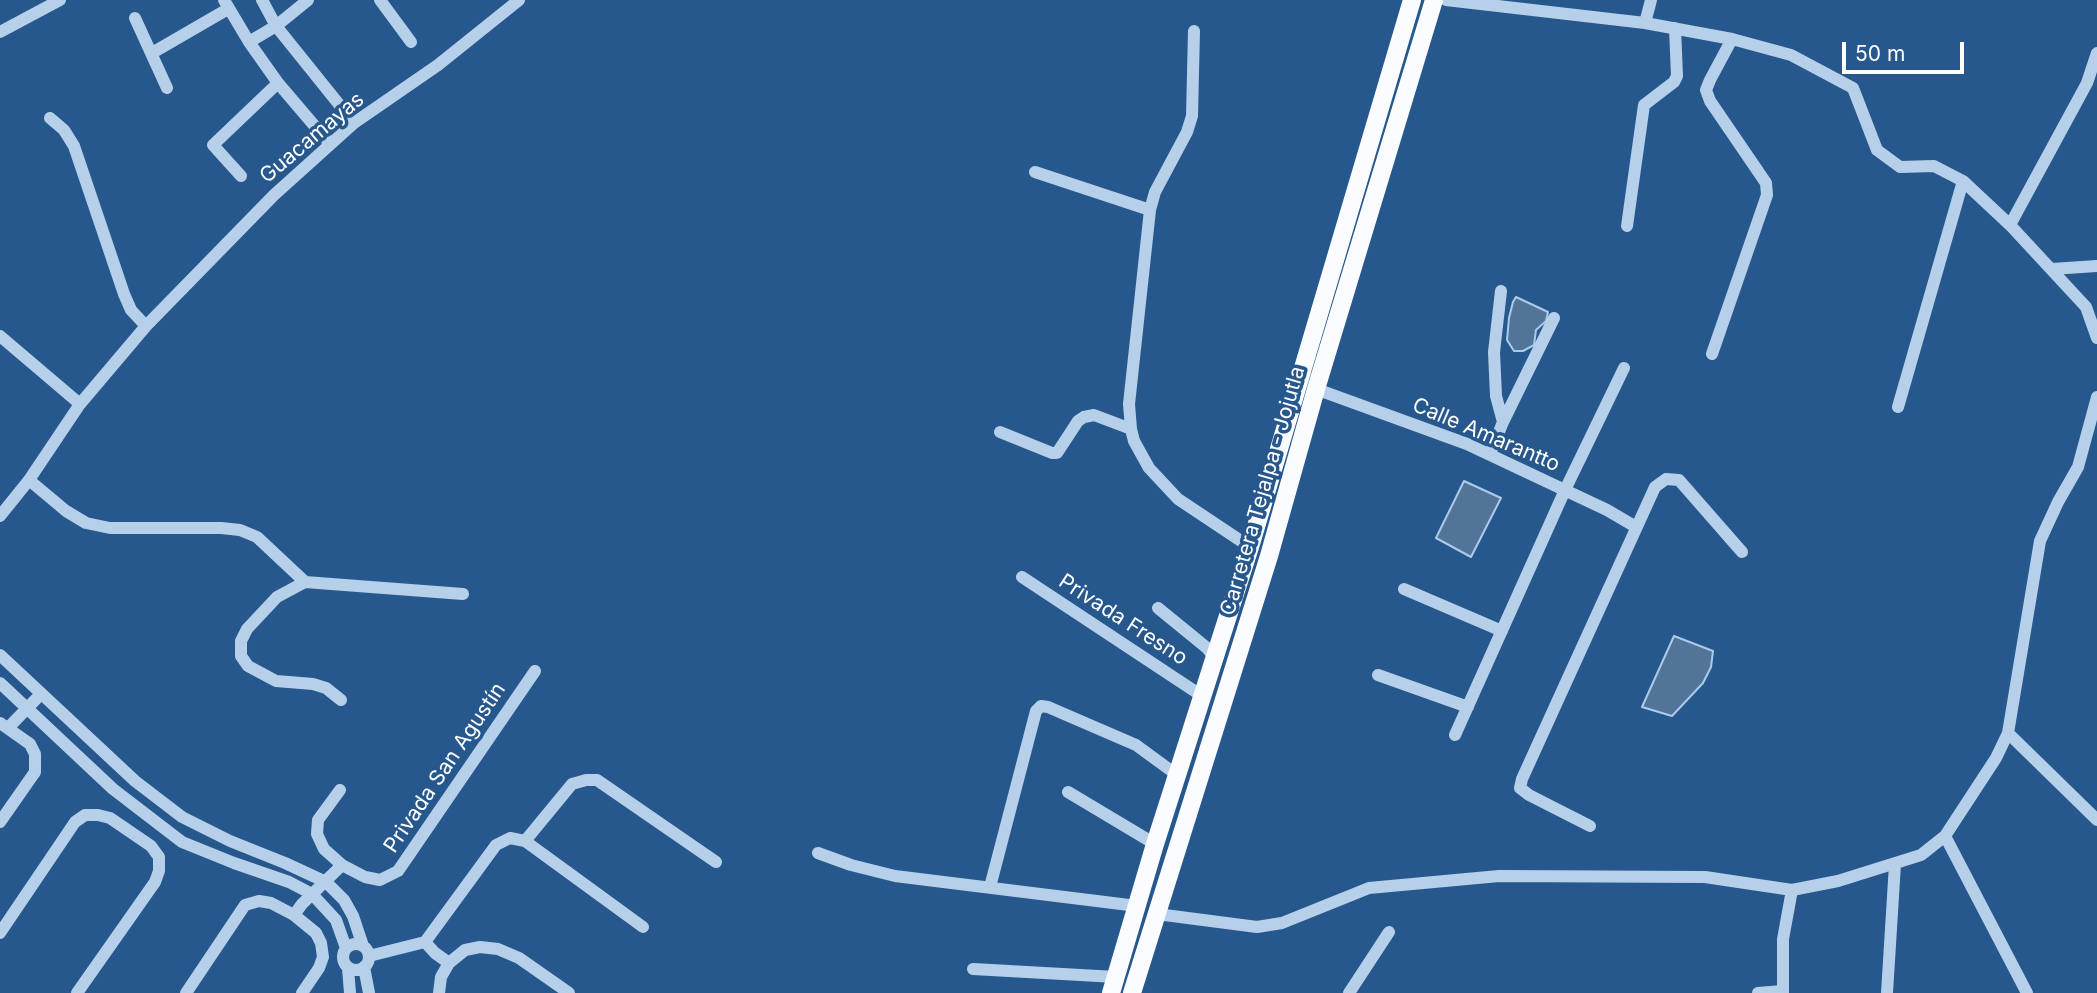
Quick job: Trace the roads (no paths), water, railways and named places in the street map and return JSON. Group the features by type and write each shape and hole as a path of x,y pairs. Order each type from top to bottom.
{"main road":[{"name":"Carretera Tejalpa - Jojutla","path":"1113,985 1250,547 1412,0"},
{"name":"Carretera Tejalpa - Jojutla","path":"1132,993 1269,556 1316,389 1434,0"},
{"path":"1211,665 1230,681"}],"street":[{"path":"0,32 60,0"},
{"path":"262,0 276,26 354,123"},
{"path":"248,42 276,26 308,0"},
{"path":"380,0 411,42"},
{"name":"Guacamayas","path":"0,516 29,480 80,404 146,326 274,195 354,123 438,65 519,0"},
{"path":"1446,0 1645,23 1732,39 1791,55 1853,88 1877,150 1900,167 1934,166 1963,181 2010,225 2086,307 2097,338"},
{"path":"1645,23 1651,0"},
{"path":"152,53 226,4 248,42 278,83 330,144"},
{"path":"135,18 167,88"},
{"path":"1627,226 1644,105 1674,82 1677,76 1675,28"},
{"path":"1194,31 1192,116 1187,132 1155,192 1150,210 1129,404 1131,429 1134,442 1149,468 1178,499 1250,547"},
{"path":"1712,354 1766,195 1766,183 1710,101 1706,90 1732,39"},
{"path":"2010,225 2087,83 2097,53"},
{"path":"241,176 213,145 278,83"},
{"path":"50,118 64,130 74,146 124,294 131,310 146,326"},
{"path":"1035,172 1150,210"},
{"path":"1898,407 1963,181"},
{"path":"2052,269 2097,266"},
{"path":"1501,291 1494,352 1496,396 1503,422"},
{"path":"1489,454 1554,318"},
{"path":"0,336 80,404"},
{"path":"1455,735 1565,490 1624,368"},
{"name":"Calle Amarantto","path":"1316,389 1467,444 1636,527"},
{"path":"1157,914 1257,927 1282,923 1369,888 1499,876 1705,877 1792,890 1838,881 1921,855 1945,836 1996,758 2008,733 2040,541 2078,467 2097,397"},
{"path":"1000,432 1057,453 1078,421 1084,417 1094,415 1131,429"},
{"path":"1590,825 1530,796 1520,788 1655,487 1667,479 1679,481 1742,552"},
{"path":"29,480 86,523 110,528 221,528 248,533 257,537 304,582"},
{"name":"Privada Fresno","path":"1022,577 1202,696"},
{"path":"341,700 326,688 313,684 276,681 248,666 241,656 241,641 247,629 277,597 304,582 463,594"},
{"path":"1404,589 1502,631"},
{"path":"1158,608 1207,648 1211,665"},
{"path":"0,655 40,695 156,798 182,817 230,841 326,882 344,900 353,916 366,957 369,993"},
{"name":"Privada San Agustín","path":"340,790 318,820 317,834 324,849 342,865 365,877 380,880 398,871 535,671"},
{"path":"1378,675 1468,707"},
{"path":"0,683 113,789 182,842 289,882 312,894 336,920 346,948"},
{"path":"0,822 35,772 35,754 30,744 4,725 27,709 40,695"},
{"path":"990,887 1035,711 1041,706 1136,745 1177,775"},
{"path":"2008,733 2097,820"},
{"path":"525,841 572,784 586,779 597,779 716,862"},
{"path":"1068,792 1156,844"},
{"path":"131,832 156,798"},
{"path":"0,933 75,822 85,815 110,818 151,846 159,857 155,882 77,993"},
{"path":"1945,836 2027,993"},
{"path":"348,968 357,971 366,957 425,942 496,845 510,838 525,841 643,927"},
{"path":"818,853 895,876 1137,906"},
{"path":"1887,993 1895,864"},
{"path":"294,915 342,865"},
{"path":"1758,993 1783,992 1783,939 1792,890"},
{"path":"186,993 245,905 259,901 271,903 294,915 316,933 321,943 323,957 320,968 302,993"},
{"path":"1349,993 1389,932"},
{"path":"425,942 449,963"},
{"path":"350,993 348,968 342,956 346,948 354,944 366,957"},
{"path":"439,993 442,977 449,963 465,950 480,947 498,949 519,958 569,993"},
{"path":"973,969 1113,985"}],"water":[{"path":"1516,297 1548,312 1546,321 1536,330 1534,345 1523,351 1514,351 1507,340 1509,318"},
{"path":"1464,481 1501,498 1471,557 1436,538"},
{"path":"1674,636 1713,651 1711,667 1703,683 1672,716 1642,707"}]}
